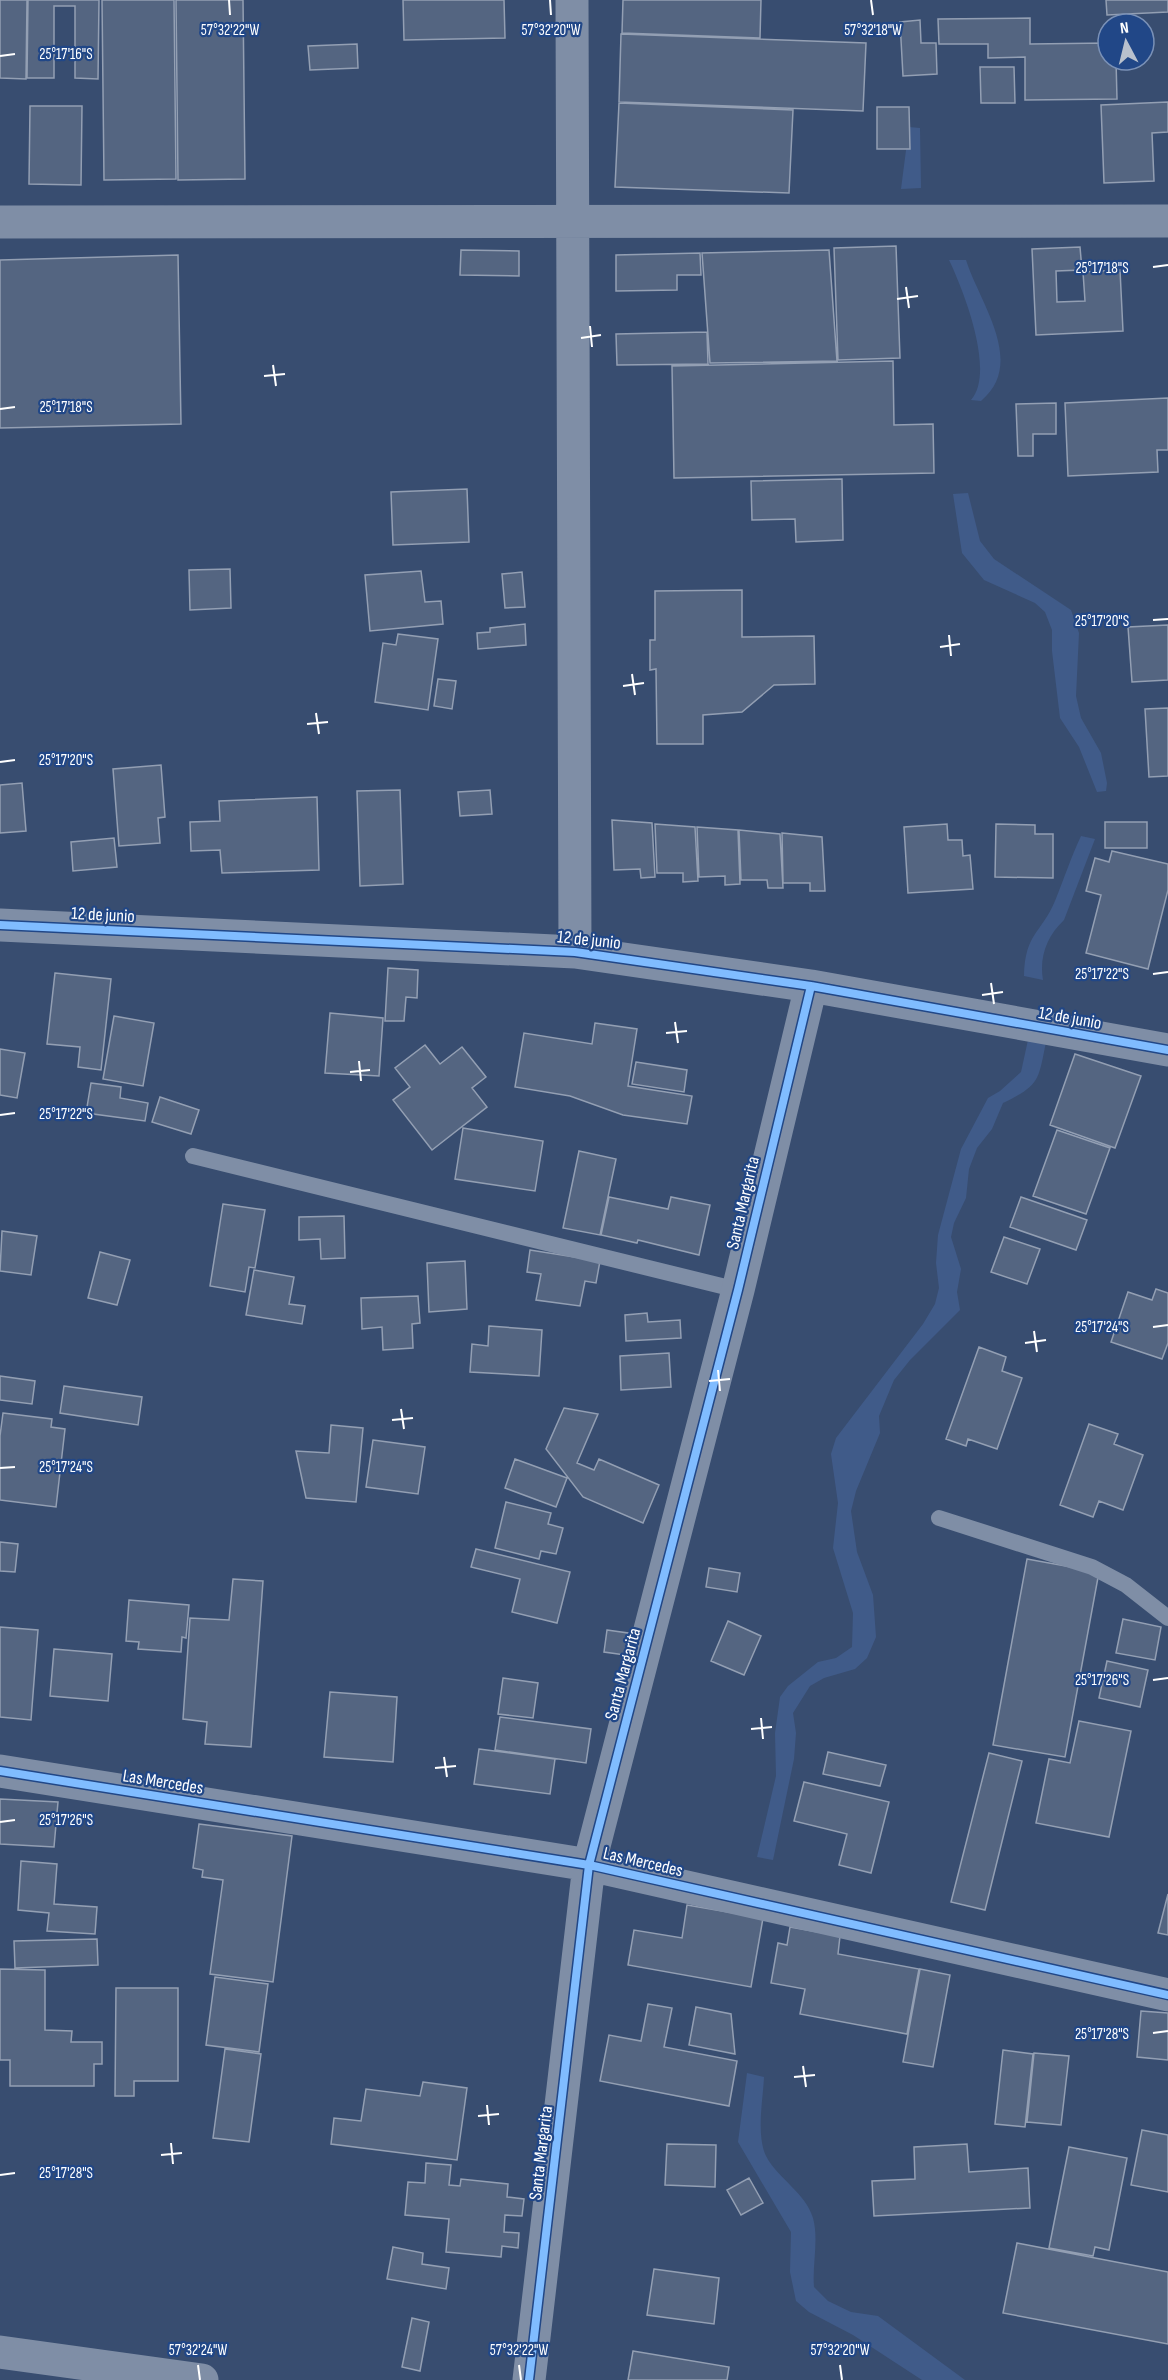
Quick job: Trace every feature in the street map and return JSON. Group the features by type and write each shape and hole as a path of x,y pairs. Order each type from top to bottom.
{"street":[{"path":"572,0 574,952"},
{"path":"0,222 1168,221"},
{"name":"12 de junio","path":"0,925 574,952 811,986 1168,1050"},
{"name":"Santa Margarita","path":"530,2380 589,1865 738,1290 811,986"},
{"name":"Las Mercedes","path":"0,1771 589,1865 1168,1995"},
{"path":"0,2352 202,2380"}],"lane":[{"path":"193,1156 738,1290"},
{"path":"939,1518 1092,1566 1126,1584 1168,1618"}],"water":[{"path":"909,127 920,128 921,188 901,189"},
{"path":"949,260 966,260 996,332 1000,351 1000,369 994,386 981,401 971,400 978,387 980,370 975,330"},
{"path":"968,493 980,541 994,559 1071,610 1079,633 1076,696 1081,718 1101,753 1107,783 1106,791 1097,792 1079,747 1060,718 1052,651 1052,630 1045,612 1035,603 984,580 962,553 953,494"},
{"path":"1081,836 1095,839 1064,920 1053,933 1043,955 1043,980 1024,976 1027,951 1050,912"},
{"path":"1028,1040 1046,1042 1039,1074 1031,1086 1003,1103 992,1129 977,1148 969,1169 966,1198 954,1223 951,1237 961,1269 957,1292 960,1310 910,1360 894,1380 879,1416 880,1433 856,1491 851,1511 857,1552 873,1595 876,1637 867,1658 855,1669 824,1678 810,1686 793,1713 796,1733 794,1759 773,1860 757,1857 776,1776 775,1733 780,1697 788,1686 818,1662 836,1658 852,1647 853,1613 833,1548 838,1503 831,1454 836,1438 923,1324 935,1304 939,1288 936,1263 938,1235 961,1149 988,1098 1000,1091 1021,1072"},
{"path":"747,2073 764,2077 761,2138 766,2156 777,2172 798,2193 813,2218 815,2226 814,2287 828,2301 851,2312 878,2316 965,2380 922,2380 853,2335 809,2312 796,2301 790,2272 791,2232 738,2142"}],"building":[{"path":"0,0 27,0 26,79 0,78"},
{"path":"28,0 99,0 98,79 75,78 75,6 54,6 54,78 27,78"},
{"path":"102,0 174,0 176,179 104,180"},
{"path":"176,0 243,0 245,179 178,180"},
{"path":"403,0 504,0 505,38 404,40"},
{"path":"623,0 761,0 760,38 622,33"},
{"path":"1106,0 1168,0 1168,12 1107,12"},
{"path":"1030,18 1030,44 1096,43 1096,72 1116,72 1117,99 1025,100 1025,57 988,58 988,44 939,44 938,19"},
{"path":"920,20 921,43 936,43 937,74 903,76 900,22"},
{"path":"621,34 866,43 863,111 619,102"},
{"path":"357,44 358,68 310,70 308,46"},
{"path":"980,67 1014,67 1015,103 981,103"},
{"path":"1168,102 1168,132 1152,133 1154,181 1104,183 1101,105"},
{"path":"619,103 793,110 789,193 615,187"},
{"path":"30,106 82,106 81,185 29,184"},
{"path":"877,107 909,107 910,149 877,149"},
{"path":"896,246 900,358 838,360 834,248"},
{"path":"1080,247 1082,270 1056,271 1057,302 1085,301 1083,272 1120,270 1123,331 1036,335 1032,249"},
{"path":"461,250 519,251 519,276 460,275"},
{"path":"829,250 837,361 710,363 702,253"},
{"path":"700,253 701,275 677,275 677,290 616,291 616,255"},
{"path":"178,255 181,424 0,428 0,260"},
{"path":"707,332 708,364 617,365 616,334"},
{"path":"893,361 894,425 933,424 934,473 674,478 672,366"},
{"path":"1168,398 1168,450 1157,450 1158,472 1068,476 1065,403"},
{"path":"1056,403 1056,434 1033,434 1033,456 1018,456 1016,404"},
{"path":"842,479 843,540 796,542 795,519 752,520 751,481"},
{"path":"467,489 469,542 393,545 391,492"},
{"path":"230,569 231,608 190,610 189,570"},
{"path":"421,571 425,602 441,601 443,624 370,631 365,575"},
{"path":"522,572 525,607 505,608 502,574"},
{"path":"742,590 742,637 814,636 815,684 774,685 742,712 703,715 703,744 657,744 656,669 650,670 650,640 655,640 655,591"},
{"path":"525,624 526,645 478,649 477,633 490,632 490,628"},
{"path":"1168,625 1168,680 1132,682 1128,627"},
{"path":"398,634 438,639 428,710 375,702 383,643 396,645"},
{"path":"438,679 456,681 452,709 434,706"},
{"path":"1168,708 1168,776 1149,777 1145,709"},
{"path":"161,765 165,817 158,818 160,843 119,846 113,769"},
{"path":"22,783 26,831 0,833 0,785"},
{"path":"400,790 403,884 360,886 357,791"},
{"path":"490,790 492,814 460,816 458,792"},
{"path":"317,797 319,870 222,873 220,850 191,851 190,822 220,821 219,801"},
{"path":"612,820 652,823 655,877 641,878 640,869 614,870"},
{"path":"1105,822 1147,822 1147,848 1105,848"},
{"path":"655,824 695,827 698,881 683,882 683,873 657,873"},
{"path":"947,824 948,840 962,840 963,856 970,855 973,889 908,893 904,827"},
{"path":"996,824 1035,825 1035,834 1053,834 1053,878 995,877"},
{"path":"697,827 738,830 740,884 725,885 725,876 699,877"},
{"path":"739,830 780,834 783,888 768,888 767,880 741,880"},
{"path":"782,833 822,837 825,891 810,891 810,883 783,883"},
{"path":"114,838 117,867 73,871 71,842"},
{"path":"1112,851 1168,864 1168,890 1148,969 1086,953 1101,895 1086,891 1095,858 1109,862"},
{"path":"388,968 418,970 417,998 406,997 404,1021 385,1021"},
{"path":"55,973 111,979 101,1070 78,1067 80,1047 47,1044"},
{"path":"330,1013 383,1018 379,1076 325,1073"},
{"path":"114,1016 154,1023 143,1086 103,1079"},
{"path":"595,1023 637,1029 628,1086 692,1096 687,1124 623,1115 570,1096 515,1087 524,1033 592,1044"},
{"path":"425,1045 440,1064 462,1047 486,1077 472,1088 487,1107 432,1150 393,1100 410,1087 395,1068"},
{"path":"0,1049 25,1053 17,1098 0,1095"},
{"path":"1075,1054 1141,1076 1115,1148 1050,1125"},
{"path":"636,1062 687,1070 684,1092 632,1084"},
{"path":"91,1083 121,1087 120,1098 148,1103 145,1121 86,1113"},
{"path":"160,1097 199,1110 191,1134 152,1122"},
{"path":"463,1128 543,1141 535,1191 455,1179"},
{"path":"1057,1130 1110,1148 1086,1214 1033,1196"},
{"path":"579,1151 616,1159 600,1235 563,1228"},
{"path":"609,1197 668,1209 671,1197 710,1205 699,1255 638,1240 637,1243 601,1235"},
{"path":"1021,1197 1087,1220 1076,1250 1010,1227"},
{"path":"223,1204 265,1210 255,1268 249,1267 245,1292 210,1286"},
{"path":"344,1216 345,1258 321,1259 320,1239 299,1240 299,1217"},
{"path":"2,1231 37,1236 31,1275 0,1271"},
{"path":"1004,1237 1040,1249 1027,1284 991,1272"},
{"path":"530,1250 600,1261 596,1283 585,1281 580,1306 536,1300 541,1274 527,1272"},
{"path":"100,1252 130,1260 117,1305 88,1298"},
{"path":"465,1261 467,1309 429,1312 427,1263"},
{"path":"254,1270 294,1277 289,1304 305,1306 302,1324 246,1315"},
{"path":"1156,1289 1168,1293 1168,1343 1162,1359 1111,1342 1128,1292 1152,1300"},
{"path":"418,1296 420,1323 412,1324 413,1348 383,1350 382,1327 362,1329 361,1298"},
{"path":"647,1313 648,1322 680,1320 681,1338 626,1341 625,1315"},
{"path":"489,1326 542,1330 539,1376 470,1372 472,1344 488,1346"},
{"path":"979,1347 1006,1357 1002,1371 1022,1378 997,1449 968,1439 966,1446 946,1439"},
{"path":"669,1353 671,1387 621,1390 620,1356"},
{"path":"0,1376 35,1381 32,1404 0,1400"},
{"path":"64,1386 142,1397 138,1425 60,1413"},
{"path":"564,1408 598,1414 577,1463 594,1470 599,1459 659,1485 643,1523 583,1497 546,1449"},
{"path":"3,1413 52,1419 51,1427 65,1429 56,1507 0,1500 0,1436"},
{"path":"1089,1424 1118,1434 1114,1444 1143,1455 1123,1510 1099,1501 1093,1517 1060,1505"},
{"path":"331,1425 363,1428 356,1502 306,1498 296,1451 329,1453"},
{"path":"373,1440 425,1447 418,1494 366,1487"},
{"path":"515,1459 567,1478 556,1507 505,1488"},
{"path":"506,1502 551,1513 548,1524 563,1528 556,1554 541,1551 539,1559 495,1548"},
{"path":"0,1542 18,1544 15,1572 0,1571"},
{"path":"476,1549 570,1572 557,1623 512,1612 520,1579 471,1567"},
{"path":"1027,1559 1099,1572 1065,1757 993,1745"},
{"path":"709,1568 740,1573 737,1592 706,1587"},
{"path":"233,1579 263,1581 251,1747 205,1744 207,1722 183,1719 190,1618 229,1620"},
{"path":"129,1600 189,1605 186,1638 182,1637 181,1652 138,1649 139,1642 126,1641"},
{"path":"1123,1619 1161,1627 1155,1660 1116,1653"},
{"path":"728,1621 761,1636 744,1675 711,1661"},
{"path":"0,1627 38,1630 31,1720 0,1717"},
{"path":"607,1630 628,1633 625,1655 604,1652"},
{"path":"54,1649 112,1654 108,1701 50,1696"},
{"path":"1107,1661 1148,1670 1140,1707 1099,1698"},
{"path":"503,1678 538,1683 533,1718 498,1714"},
{"path":"330,1692 397,1697 393,1762 324,1757"},
{"path":"500,1717 591,1729 586,1763 495,1750"},
{"path":"1079,1721 1131,1731 1109,1837 1036,1823 1049,1759 1070,1763"},
{"path":"479,1749 555,1759 550,1794 474,1784"},
{"path":"828,1752 886,1765 880,1786 823,1774"},
{"path":"989,1753 1022,1761 985,1910 951,1902"},
{"path":"804,1782 889,1802 871,1873 839,1865 847,1834 794,1821"},
{"path":"0,1799 58,1802 54,1847 0,1844"},
{"path":"199,1824 292,1836 273,1982 210,1974 223,1880 202,1877 203,1870 193,1868"},
{"path":"21,1861 57,1864 54,1904 97,1907 95,1934 47,1931 49,1913 18,1910"},
{"path":"1168,1894 1168,1935 1158,1933"},
{"path":"687,1905 763,1918 751,1987 628,1965 634,1930 682,1938"},
{"path":"790,1927 840,1936 838,1954 919,1969 907,2034 800,2014 805,1989 771,1983 778,1943 787,1945"},
{"path":"97,1939 98,1965 15,1968 14,1941"},
{"path":"0,1969 45,1970 45,2030 72,2031 71,2042 102,2042 102,2064 94,2064 94,2086 10,2086 10,2060 0,2060"},
{"path":"920,1969 950,1975 933,2067 903,2062"},
{"path":"215,1977 268,1984 259,2052 206,2045"},
{"path":"116,1988 178,1988 178,2081 134,2081 134,2096 115,2096"},
{"path":"648,2004 672,2008 664,2047 737,2061 729,2106 600,2081 609,2035 641,2041"},
{"path":"696,2007 731,2014 735,2054 689,2045"},
{"path":"1141,2011 1168,2013 1168,2060 1137,2057"},
{"path":"225,2049 261,2054 249,2142 213,2138"},
{"path":"1003,2050 1033,2054 1025,2127 995,2124"},
{"path":"1034,2053 1069,2056 1061,2125 1027,2122"},
{"path":"423,2082 467,2088 457,2160 331,2144 334,2118 361,2121 366,2089 420,2096"},
{"path":"1142,2130 1168,2135 1168,2192 1131,2185"},
{"path":"667,2144 716,2145 715,2187 665,2185"},
{"path":"967,2144 969,2172 1028,2168 1030,2208 874,2216 872,2181 915,2179 914,2147"},
{"path":"1069,2147 1127,2158 1109,2250 1095,2247 1093,2256 1049,2248"},
{"path":"426,2163 451,2165 449,2185 460,2186 461,2179 508,2184 507,2197 524,2199 522,2216 505,2215 504,2232 519,2233 518,2248 502,2246 501,2257 446,2252 449,2219 405,2215 408,2182 425,2183"},
{"path":"749,2178 763,2203 741,2215 727,2190"},
{"path":"1017,2243 1168,2272 1168,2344 1003,2313"},
{"path":"393,2247 423,2253 422,2264 449,2268 446,2289 387,2279"},
{"path":"654,2269 719,2278 714,2324 647,2315"},
{"path":"412,2318 429,2322 420,2371 402,2367"},
{"path":"633,2351 729,2367 727,2380 628,2380"}],"cycle path":[{"path":"0,925 575,952 811,986 1168,1050"},
{"path":"529,2380 589,1865 738,1290 811,986"},
{"path":"0,1771 589,1865 1168,1995"}]}
